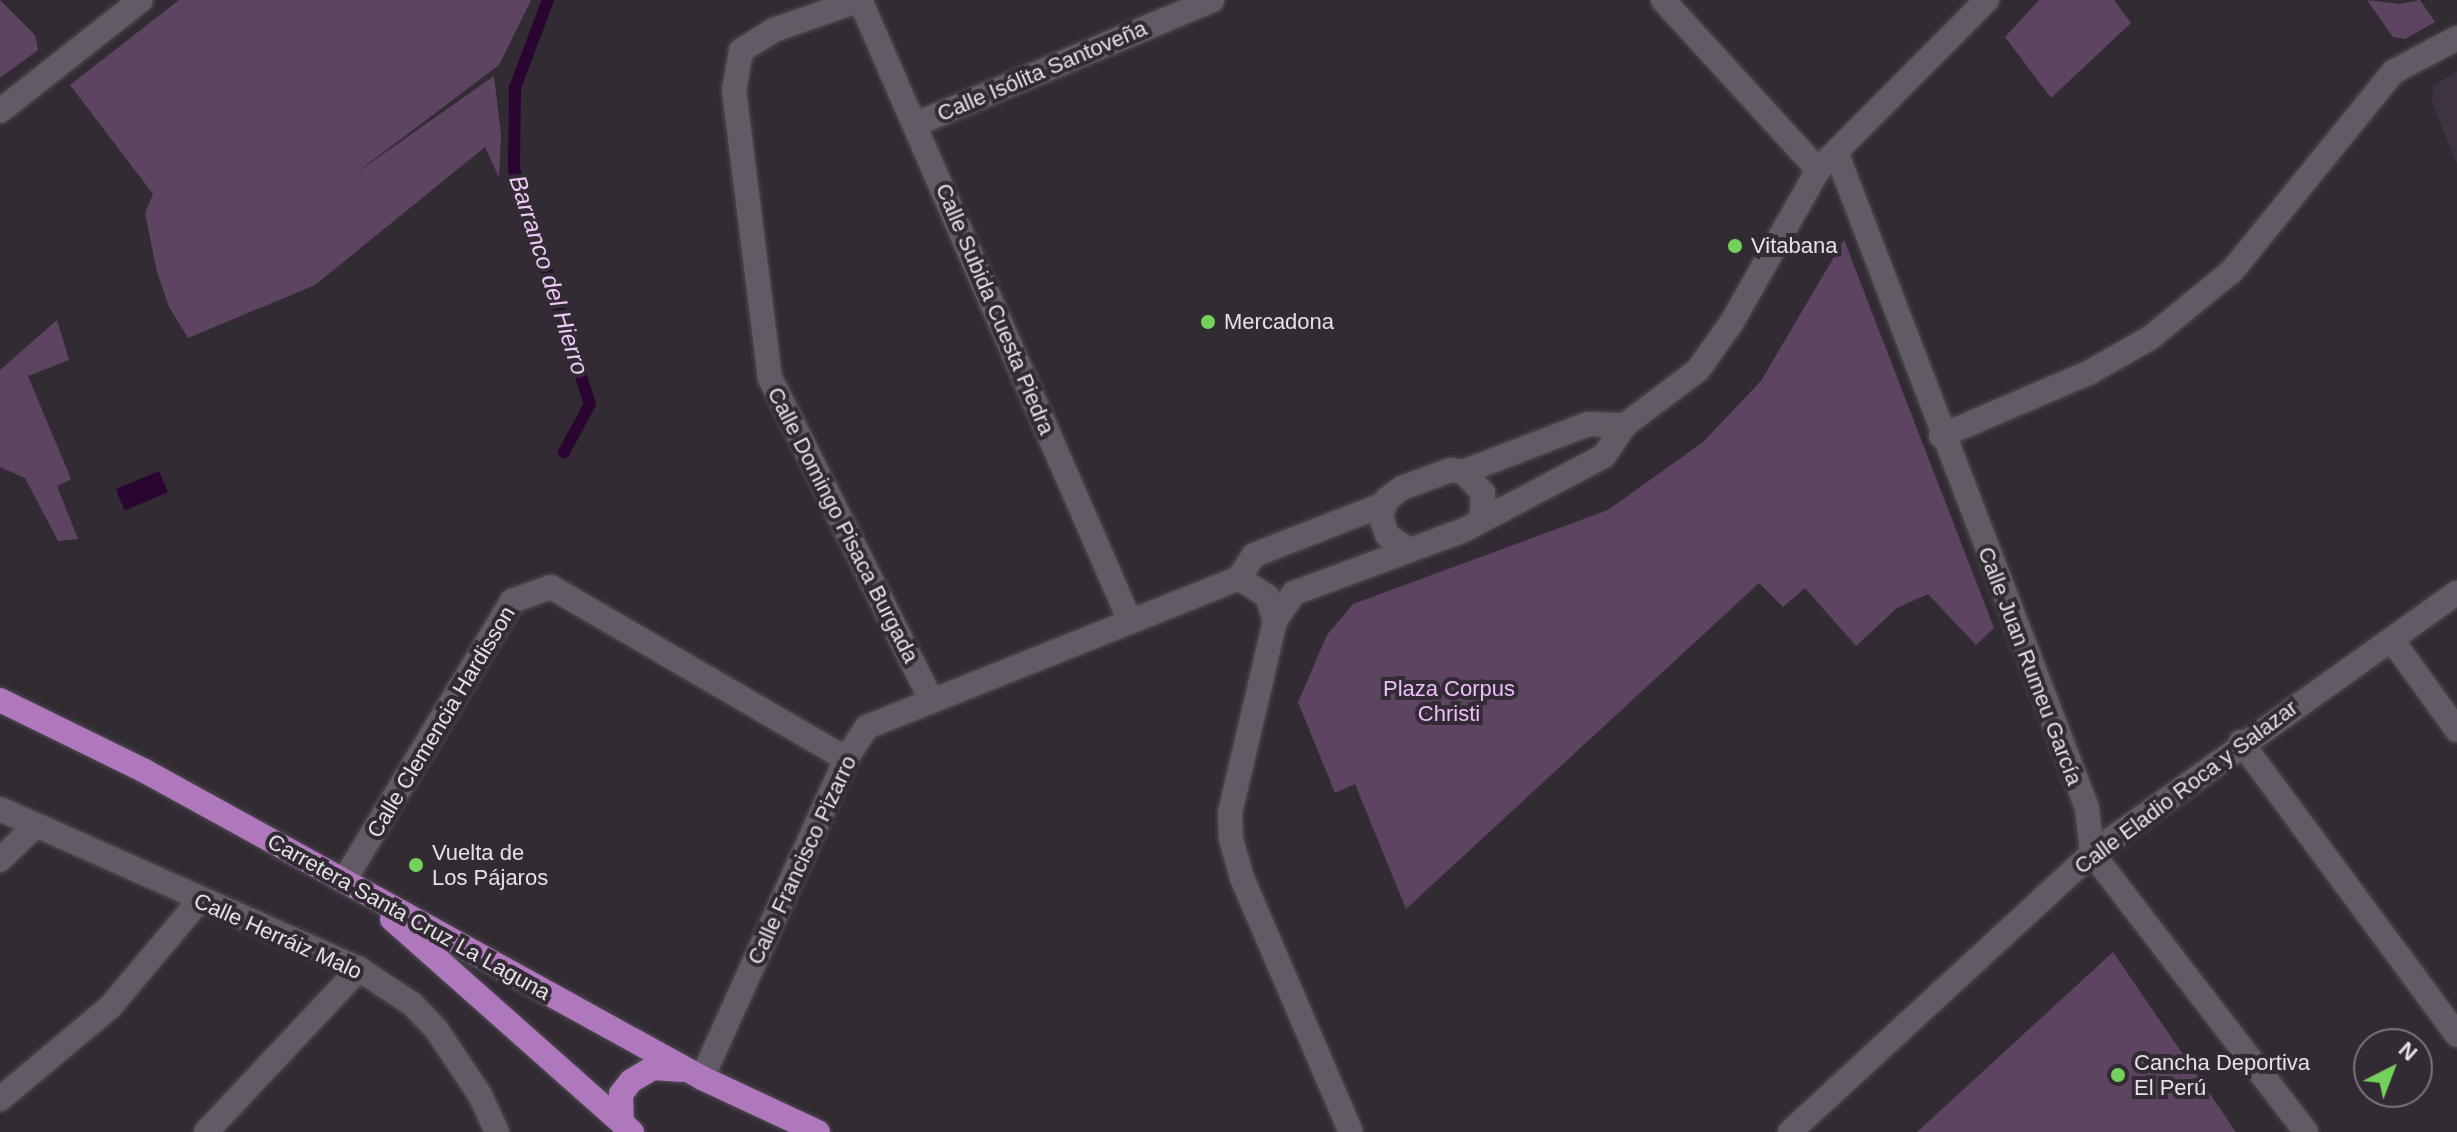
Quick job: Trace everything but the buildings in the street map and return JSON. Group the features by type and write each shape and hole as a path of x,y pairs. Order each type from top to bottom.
{"main road":[{"name":"Carretera Santa Cruz La Laguna","path":"0,700 143,770 695,1074 818,1132"},
{"path":"350,885 627,1127"},
{"path":"627,1127 621,1094 640,1073 653,1068 695,1074"}],"street":[{"path":"0,111 141,0"},
{"name":"Calle Subida Cuesta Piedra","path":"860,0 1129,619"},
{"name":"Calle Domingo Pisaca Burgada","path":"860,0 774,30 741,51 734,90 770,378 930,698"},
{"name":"Calle Isólita Santoveña","path":"916,124 1212,0"},
{"path":"1663,0 1818,170"},
{"path":"1351,1132 1242,878 1231,839 1239,771 1275,621 1294,593 1481,519 1604,456 1625,425 1698,370 1732,322 1818,170 1987,0"},
{"path":"1941,436 2090,372 2150,338 2232,271 2393,72 2457,38"},
{"name":"Calle Juan Rumeu García","path":"1836,152 1941,436 2087,808 2092,853"},
{"path":"1275,621 1267,596 1239,578 1254,555 1382,505 1402,488 1451,470 1463,472 1588,424 1625,425"},
{"path":"1463,472 1483,493 1481,519"},
{"path":"1382,505 1387,535 1407,549"},
{"name":"Calle Francisco Pizarro","path":"695,1074 846,759 867,727 930,698 1239,578"},
{"name":"Calle Clemencia Hardisson","path":"350,885 512,601 551,587 846,759"},
{"name":"Calle Eladio Roca y Salazar","path":"1790,1132 2092,853 2241,742 2457,593"},
{"path":"2392,640 2457,730"},
{"path":"2241,742 2457,1035"},
{"name":"Calle Herráiz Malo","path":"0,809 199,901 359,969 412,1004 436,1029 480,1095 497,1132"},
{"path":"0,860 36,825"},
{"path":"2092,853 2306,1132"},
{"path":"0,1099 110,1007 199,901"},
{"path":"206,1132 359,969"}],"shaded area":[{"path":"2457,71 2457,164 2432,102 2434,85"},
{"path":"159,471 168,492 125,511 116,489"}],"green space":[{"path":"0,0 35,35 38,50 0,78"},
{"path":"179,0 531,0 499,65 352,176 494,76 501,135 499,178 485,147 315,285 188,338 169,307 157,272 145,213 153,194 70,85"},
{"path":"2039,0 2114,0 2131,23 2051,98 2005,37"},
{"path":"2367,0 2400,4 2420,0 2435,22 2405,39 2393,37"},
{"name":"Plaza Corpus Christi","path":"1844,240 1994,628 1976,645 1928,594 1897,608 1856,646 1805,588 1783,607 1759,583 1406,909 1355,784 1335,793 1298,702 1327,635 1353,604 1608,510 1703,442 1761,381"},
{"path":"57,320 69,360 28,376 71,479 57,486 78,539 58,541 25,478 0,467 0,370"},
{"path":"2113,952 2236,1132 1917,1132"}],"waterway":[{"name":"Barranco del Hierro","path":"548,0 515,88 514,169 590,404 564,452"}],"place":[{"name":"Vitabana","path":"1735,246"},
{"name":"Mercadona","path":"1208,322"},
{"name":"Vuelta de Los Pájaros","path":"416,865"},
{"name":"Cancha Deportiva El Perú","path":"2118,1075"}]}
